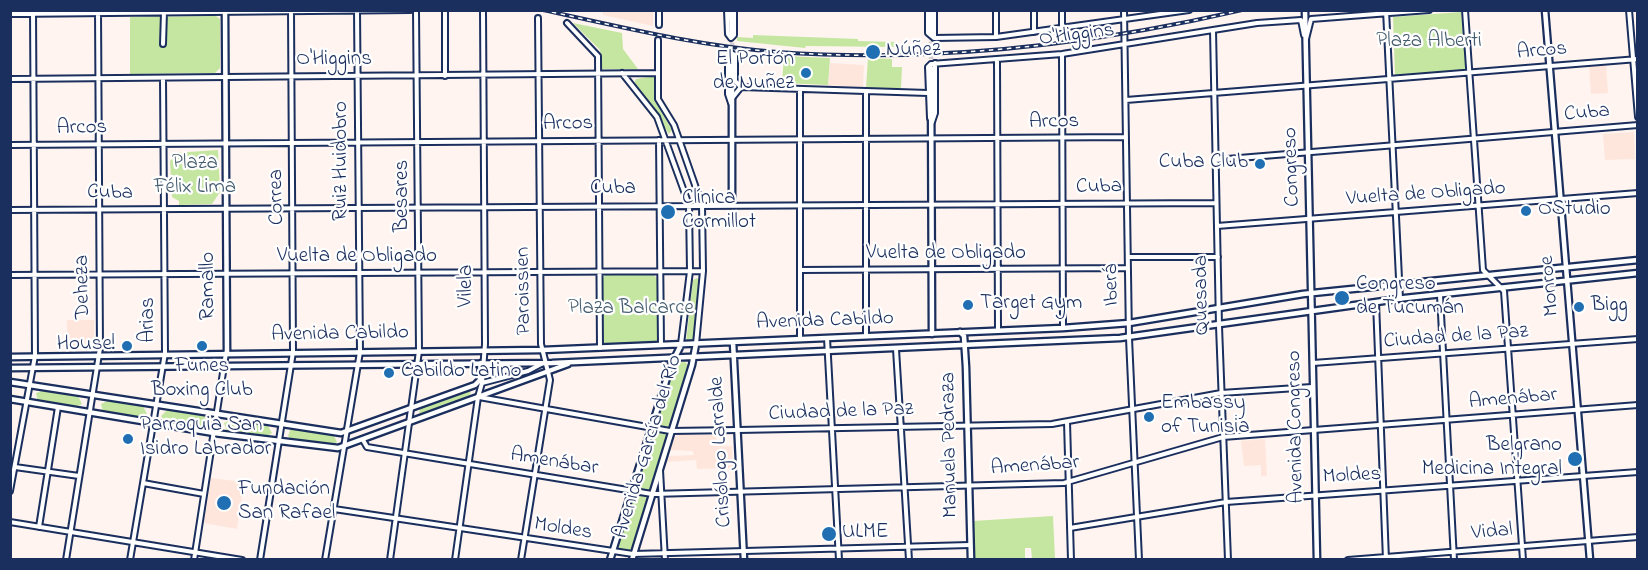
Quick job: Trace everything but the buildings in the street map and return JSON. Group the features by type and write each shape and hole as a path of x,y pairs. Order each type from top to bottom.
{"main road":[{"path":"731,10 732,36"},
{"path":"931,10 932,37"},
{"name":"Congreso","path":"1305,10 1313,294"},
{"name":"Monroe","path":"1545,10 1590,560"},
{"name":"Ramallo","path":"225,11 226,356"},
{"path":"732,56 732,205"},
{"path":"932,66 932,334"},
{"name":"Avenida Cabildo","path":"10,357 165,353 226,356 293,352 542,350 1063,327 1129,323 1313,294 1638,260"},
{"name":"Avenida Cabildo","path":"10,368 544,363 1129,338 1219,326 1311,310 1567,279 1638,273"},
{"name":"Avenida Congreso","path":"1313,294 1311,310 1312,387 1317,560"},
{"name":"Manuela Pedraza","path":"960,332 964,336 965,346 970,560"},
{"name":"Crisólogo Larralde","path":"733,342 744,560"},
{"name":"Avenida García del Río","path":"633,557 694,358 696,344"},
{"name":"Avenida García del Río","path":"610,560 674,358 681,345"},
{"path":"10,399 214,433 338,448 574,362"},
{"name":"Vilela","path":"470,386 480,380 482,363"},
{"path":"10,382 281,425 346,432 470,386"}],"street":[{"path":"10,14 410,10"},
{"name":"Besares","path":"390,560 419,351 416,10"},
{"path":"445,10 445,76"},
{"name":"Vilela","path":"455,560 478,397 482,383 484,351 483,10"},
{"path":"659,10 659,25"},
{"path":"731,10 735,35 732,38 728,35 731,10"},
{"path":"996,10 996,37"},
{"path":"1034,10 1034,32"},
{"path":"1062,10 1062,28"},
{"name":"Iberá","path":"1124,10 1129,338 1139,560"},
{"path":"932,37 996,37 1124,21 1189,10"},
{"path":"1400,299 1386,12 1429,10"},
{"path":"1465,10 1483,270 1503,287 1523,560"},
{"path":"1629,10 1635,59 1638,117"},
{"name":"Correa","path":"260,560 293,352 294,208 291,11"},
{"name":"Ruiz Huidobro","path":"325,560 356,364 360,352 357,11"},
{"path":"10,491 31,367 35,356 31,79 33,12"},
{"name":"Deheza","path":"66,560 99,354 98,12"},
{"path":"163,44 164,12"},
{"name":"Congreso","path":"1306,40 1311,19 1386,12"},
{"name":"Paroissien","path":"538,18 539,272 542,350 544,363 549,372"},
{"name":"O'Higgins","path":"932,66 1062,54 1125,46 1213,30 1301,20"},
{"name":"Congreso","path":"1301,20 1306,40"},
{"path":"567,23 598,56 600,348"},
{"name":"Quesada","path":"1213,30 1219,326 1228,560"},
{"path":"658,40 658,99 680,140 702,205 703,271 696,344"},
{"path":"732,104 728,94 730,53 735,55 735,81 741,87"},
{"path":"1062,54 1063,327"},
{"name":"Arcos","path":"1126,100 1635,59"},
{"path":"996,60 998,330"},
{"path":"932,66 928,93 932,122"},
{"path":"621,73 657,117 689,205 690,271 681,345"},
{"name":"O'Higgins","path":"10,79 658,73"},
{"name":"Arias","path":"130,560 165,353 166,210 163,78"},
{"path":"732,104 735,92 741,87 928,93"},
{"path":"800,89 800,339"},
{"path":"866,92 866,336"},
{"name":"Cuba","path":"1215,159 1638,125"},
{"name":"Arcos","path":"10,145 1126,137"},
{"path":"659,140 661,346"},
{"name":"Vuelta de Obligado","path":"1217,226 1638,193"},
{"name":"Cuba","path":"10,210 1216,203"},
{"path":"1128,257 1218,256"},
{"name":"Vuelta de Obligado","path":"800,270 1128,268"},
{"name":"Vuelta de Obligado","path":"10,275 703,271"},
{"path":"1440,295 1454,560"},
{"path":"1376,302 1386,558"},
{"path":"827,338 839,560"},
{"name":"Ciudad de la Paz","path":"1312,364 1638,339"},
{"path":"896,349 909,560"},
{"name":"Ramallo","path":"194,560 226,356"},
{"path":"482,383 528,371 544,363"},
{"path":"521,560 537,476 549,372"},
{"path":"470,386 478,397"},
{"name":"Ciudad de la Paz","path":"478,397 651,428 738,430 967,424 1027,425 1067,422 1221,393 1312,387"},
{"name":"Amenábar","path":"363,440 367,447 652,494 904,488 1069,483 1223,437 1638,405"},
{"path":"39,527 58,407"},
{"path":"1067,422 1071,560"},
{"path":"15,466 79,476"},
{"path":"660,469 665,557"},
{"name":"Moldes","path":"1070,528 1226,502 1638,472"},
{"path":"143,483 204,494"},
{"name":"Moldes","path":"334,509 633,557 970,545"},
{"path":"10,522 242,560"},
{"name":"Vidal","path":"1348,560 1638,537"}],"shaded area":[{"path":"603,11 653,11 653,26 603,15"},
{"path":"830,63 864,65 863,87 828,85"},
{"path":"1606,65 1608,93 1591,94 1589,66"},
{"path":"1634,132 1635,159 1605,160 1603,134"},
{"path":"67,320 94,320 92,348 67,349"},
{"path":"678,435 716,435 716,446 732,446 733,468 697,469 696,460 667,462 669,456 694,455 693,451 670,450 674,438"},
{"path":"1265,439 1267,476 1261,476 1261,465 1244,466 1241,441"},
{"name":"Fundación San Rafael","path":"211,478 244,482 237,529 204,523"}],"green space":[{"name":"Plaza Alberti","path":"1461,12 1466,70 1395,75 1393,17"},
{"path":"216,16 220,19 220,68 215,73 130,74 130,17"},
{"path":"573,23 622,33 623,49 638,69 602,69 600,50"},
{"path":"753,35 897,42 897,47 806,46 805,48 737,41 737,37 753,38"},
{"name":"El Portón de Nuñez","path":"784,56 830,58 828,85 782,83"},
{"path":"868,58 892,59 892,67 902,67 901,88 866,88"},
{"path":"654,76 655,101 672,130 669,134 634,84 636,79"},
{"name":"Plaza Félix Lima","path":"218,150 220,192 212,204 179,205 179,201 172,197 170,161 175,156 174,153"},
{"name":"Plaza Balcarce","path":"606,274 654,275 657,279 659,341 656,344 609,345 603,342 603,278"},
{"path":"697,278 699,280 694,342 686,342 693,280"},
{"path":"685,362 689,366 671,428 655,426 675,363"},
{"path":"465,390 471,392 468,398 424,415 419,413 421,407"},
{"path":"42,391 78,396 82,404 76,407 38,401 36,393"},
{"path":"107,401 143,406 147,414 141,417 103,412 101,404"},
{"path":"167,410 204,416 208,424 198,427 176,425 164,420 161,416"},
{"path":"231,420 268,426 272,433 266,437 227,431 224,423"},
{"path":"290,430 333,434 337,442 332,446 293,441 288,436"},
{"path":"655,432 669,435 651,491 636,488 651,434"},
{"path":"636,494 648,498 631,552 615,550 632,497"},
{"path":"1053,516 1055,559 1032,559 1031,548 1025,548 1025,559 974,559 973,521"}],"tunnel":[{"path":"931,35 931,65"},
{"path":"732,36 732,56"}],"railway":[{"path":"543,10 718,45 777,52 835,55 952,53 1069,42 1242,10"}],"place":[{"name":"Núñez","path":"873,52"},
{"name":"El Portón de Nuñez","path":"806,73"},
{"name":"Cuba Club","path":"1260,164"},
{"name":"OStudio","path":"1526,211"},
{"name":"Clínica Cormillot","path":"668,212"},
{"name":"Congreso de Tucumán","path":"1342,298"},
{"name":"Target Gym","path":"968,305"},
{"name":"Bigg","path":"1579,307"},
{"name":"House!","path":"127,346"},
{"name":"Funes Boxing Club","path":"202,346"},
{"name":"Cabildo Latino","path":"389,373"},
{"name":"Embassy of Tunisia","path":"1149,417"},
{"name":"Parroquia San Isidro Labrador","path":"128,439"},
{"name":"Belgrano Medicina Integral","path":"1575,459"},
{"name":"Fundación San Rafael","path":"224,503"},
{"name":"ULME","path":"829,534"}]}
